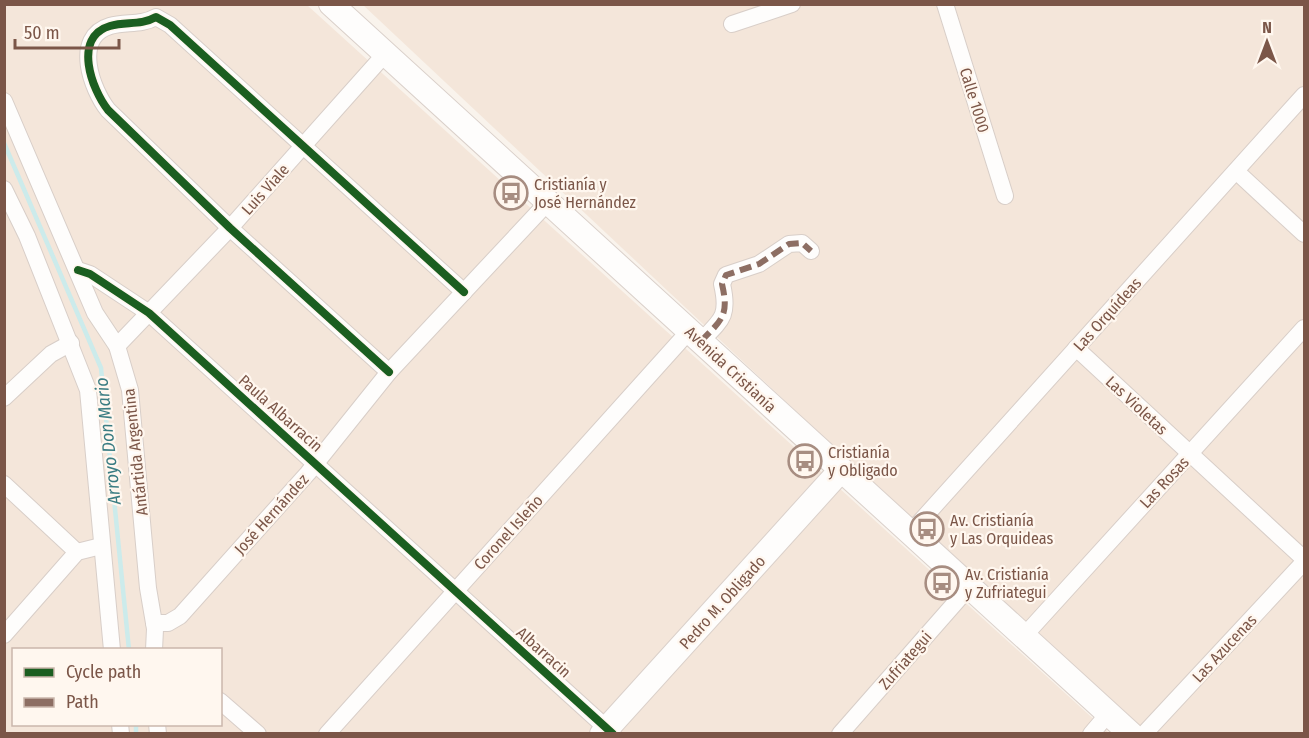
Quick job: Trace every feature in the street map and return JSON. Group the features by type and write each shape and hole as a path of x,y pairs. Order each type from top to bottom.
{"main road":[{"name":"Avenida Cristianía","path":"331,4 1131,734"},
{"name":"Pedro M. Obligado","path":"607,732 841,470"}],"street":[{"path":"732,24 792,4"},
{"name":"Calle 1000","path":"945,4 1005,196"},
{"path":"389,372 230,228 108,110 98,97 92,82 88,56 91,43 100,31 109,26 138,24 156,16 177,31 464,292"},
{"name":"Luis Viale","path":"117,346 230,228 385,54"},
{"name":"Las Orquídeas","path":"910,533 1305,95"},
{"name":"Antártida Argentina","path":"4,101 95,314 117,346 130,390 148,588 158,648"},
{"path":"1237,172 1305,234"},
{"path":"6,197 27,236 84,376 91,409 101,546 112,648"},
{"name":"José Hernández","path":"154,623 168,623 180,616 316,464 389,372 548,202"},
{"name":"Coronel Isleño","path":"327,734 456,590 695,335 719,323 727,305 722,284 726,275 759,264 789,244 802,243 811,251"},
{"name":"Paula Albarracin","path":"78,270 90,274 149,313 456,590"},
{"name":"Las Rosas","path":"1024,636 1305,328"},
{"path":"4,398 51,354 71,344"},
{"name":"Las Violetas","path":"1076,348 1305,560"},
{"path":"4,484 77,552"},
{"path":"4,635 77,552 101,546"},
{"name":"Las Azucenas","path":"1144,734 1305,560"},
{"name":"Zufriategui","path":"840,734 970,586"},
{"name":"Albarracin","path":"456,590 607,732"},
{"path":"222,703 258,734"},
{"path":"1091,734 1108,714"}],"shaded area":[{"path":"4,5 307,5 1109,733 5,733"},
{"path":"363,5 1304,5 1304,88 913,521"},
{"path":"1304,106 1304,733 1148,733 927,533 931,516"}],"waterway":[{"name":"Arroyo Don Mario","path":"4,143 101,368 129,648"},
{"name":"Arroyo Don Mario","path":"136,726 136,734"}],"marked path":[{"path":"701,341 722,316 725,303 722,284 726,275 759,264 789,244 802,243 811,251"}],"cycle path":[{"path":"389,372 230,228 108,110 96,90 89,65 88,52 91,41 98,32 110,26 144,22 156,17 170,25 464,292"},
{"path":"78,270 90,274 149,313 613,734"}],"place":[{"name":"Cristianía y José Hernández","path":"511,193"},
{"name":"Cristianía y Obligado","path":"805,461"},
{"name":"Av. Cristianía y Las Orquideas","path":"927,529"},
{"name":"Av. Cristianía y Zufriategui","path":"942,583"}]}
